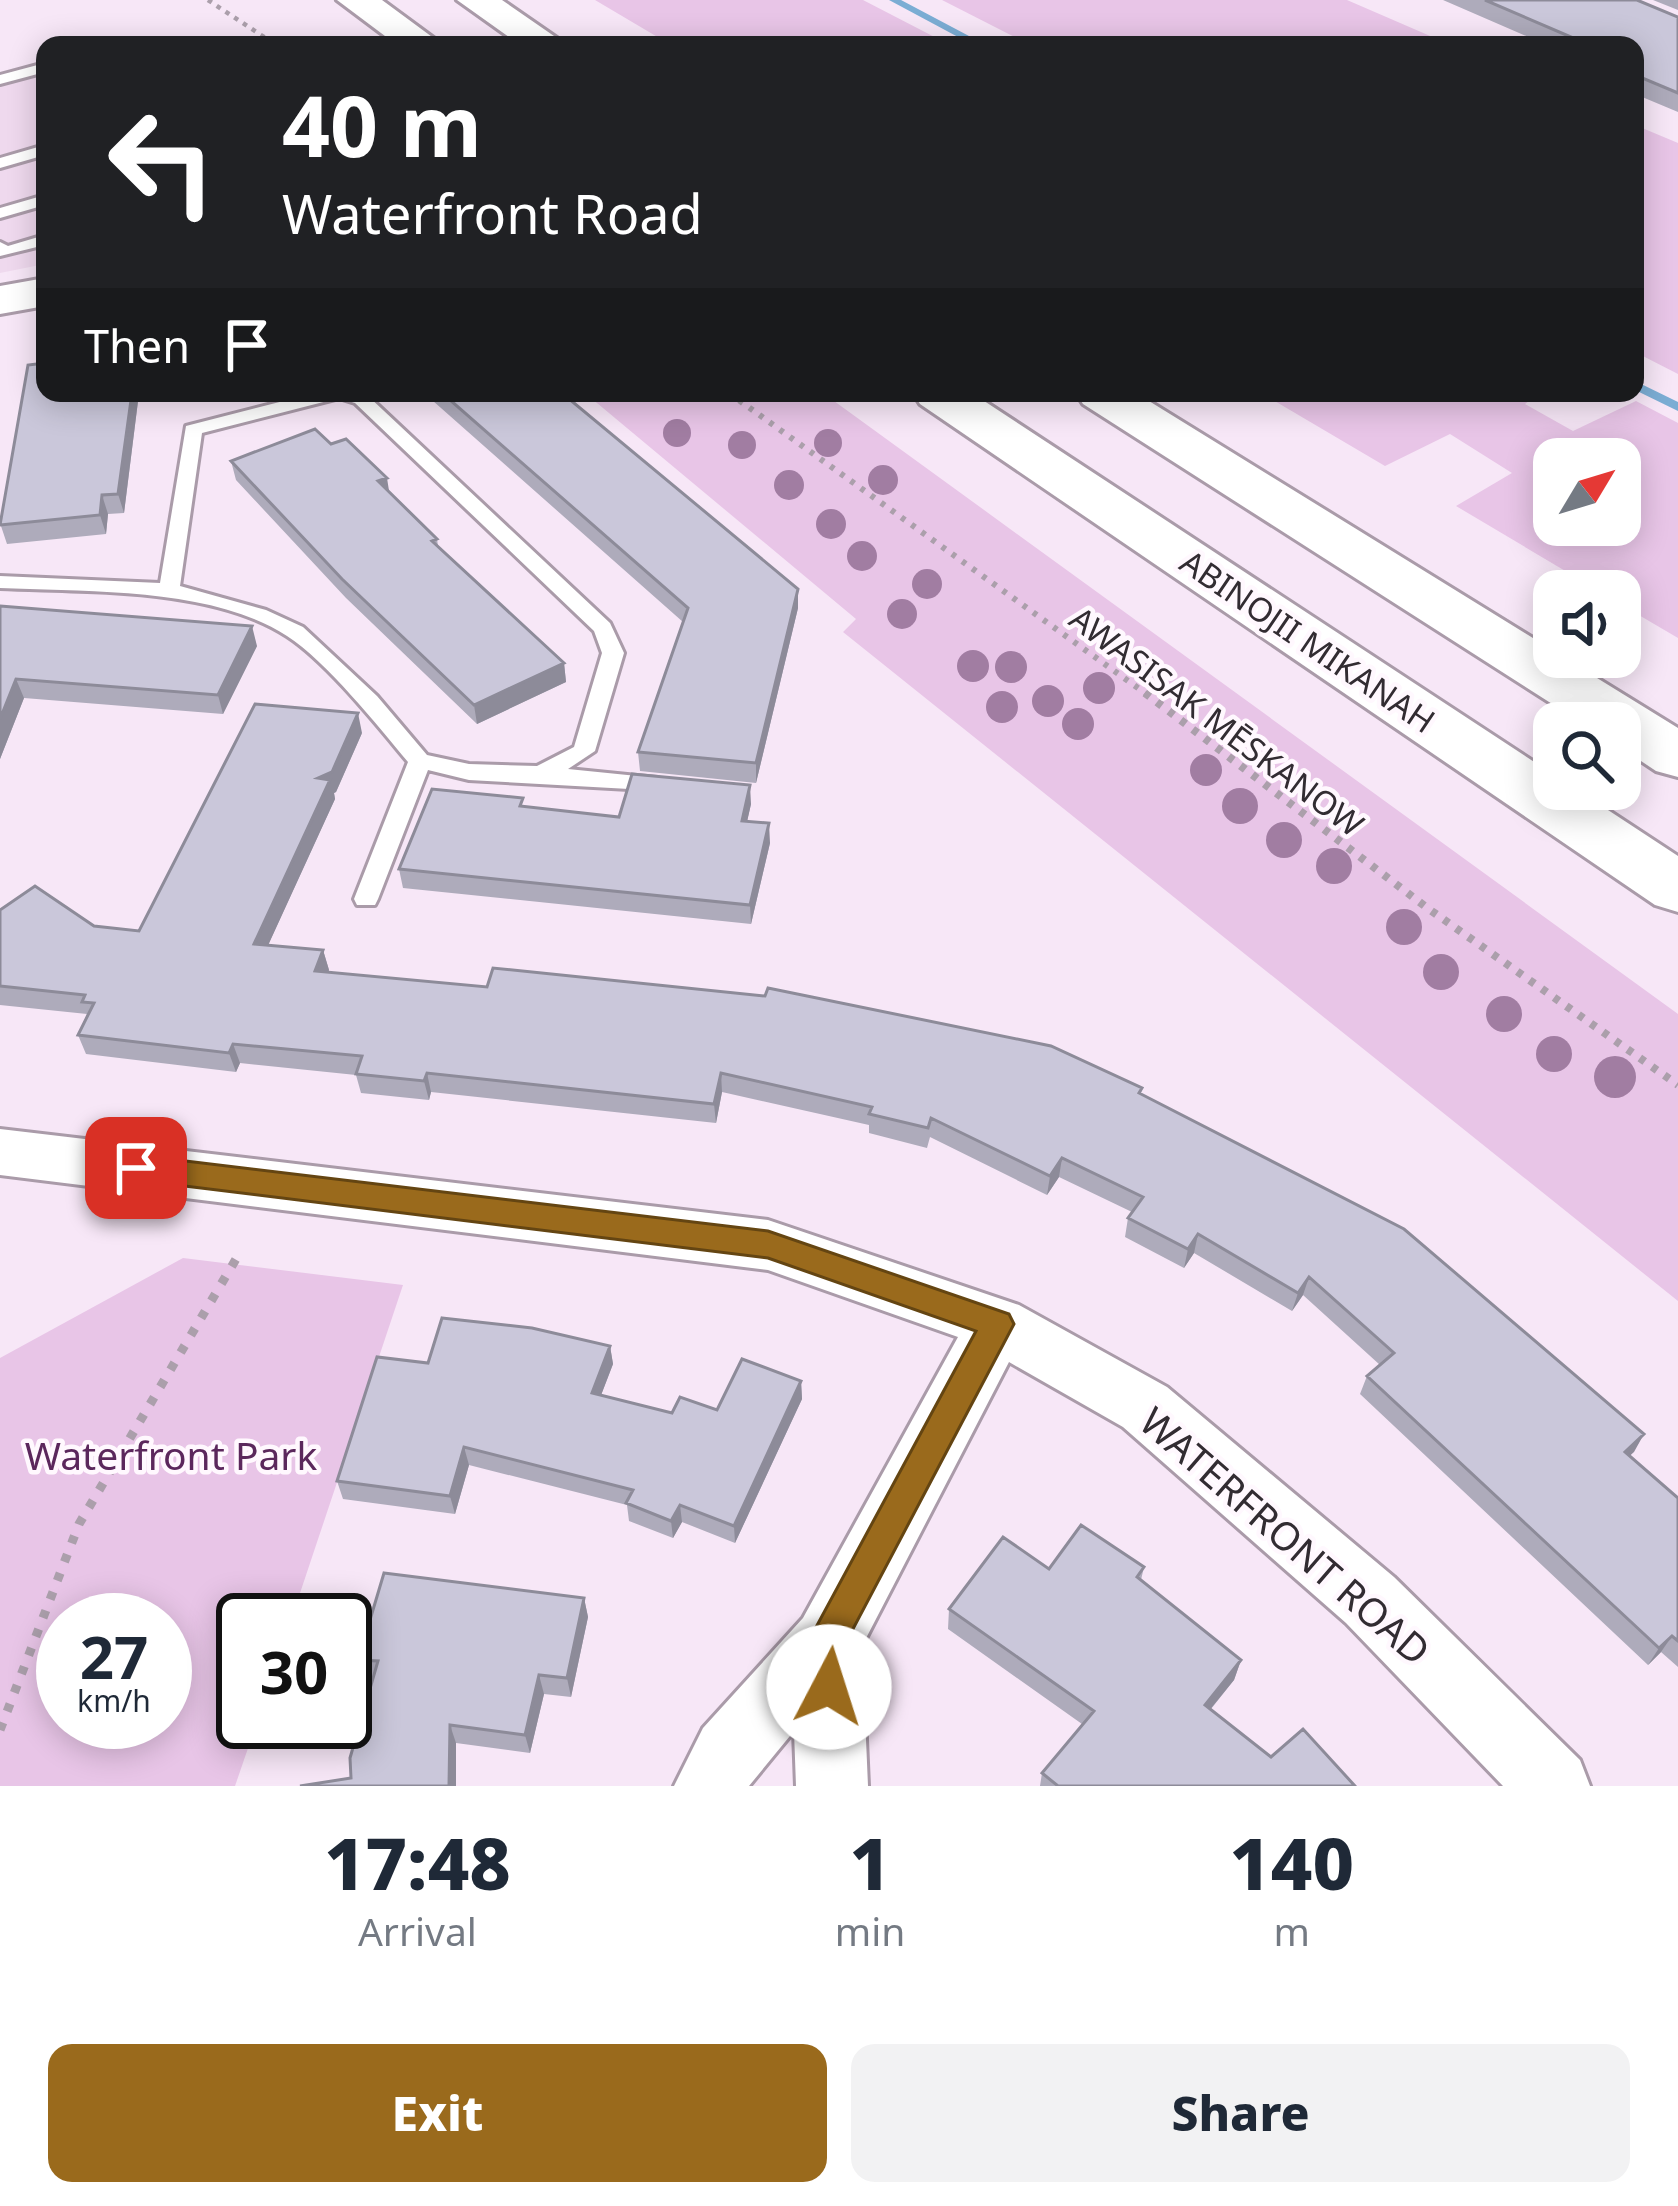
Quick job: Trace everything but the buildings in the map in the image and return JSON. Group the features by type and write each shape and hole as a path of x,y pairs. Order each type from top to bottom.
{"main road":[{"path":"356,0 408,36"},
{"path":"476,0 534,36"},
{"path":"0,300 36,294"},
{"path":"0,334 36,328"},
{"name":"ABINOJII MIKANAH","path":"951,402 1678,889"},
{"path":"1115,402 1678,756"}],"street":[{"name":"WATERFRONT ROAD","path":"0,1152 768,1245 997,1324 1145,1407 1370,1600 1554,1786"},
{"path":"710,1786 728,1753 827,1642 997,1324"},
{"path":"827,1642 832,1786"}],"lane":[{"path":"0,80 36,70"},
{"path":"0,163 36,153"},
{"path":"0,213 36,203"},
{"path":"0,248 4,252 36,243"},
{"path":"169,590 193,430 304,402"},
{"path":"364,402 604,628 613,653 584,751 540,774"},
{"path":"0,583 169,590 260,615 296,632 369,701 420,761 469,772 683,788"},
{"path":"366,899 420,761"}],"path":[{"path":"208,0 262,36"},
{"name":"AWASISAK MĒSKANOW","path":"741,402 1207,738 1426,907 1678,1085"},
{"path":"0,1730 44,1599 81,1521 135,1421 194,1340 238,1254"}],"shaded area":[{"path":"36,65 36,266 0,273 0,75"}],"green space":[{"path":"595,0 863,0 933,36 656,36"},
{"path":"942,0 1347,0 1430,36 1012,36"},
{"path":"1644,129 1678,143 1678,374 1644,357"},
{"path":"596,402 835,402 1678,1014 1678,1301 843,632 856,619"},
{"path":"1276,402 1528,402 1573,431 1638,402 1678,423 1678,638 1641,616 1641,570 1564,570 1456,506 1512,473 1450,434 1385,466"},
{"name":"Waterfront Park","path":"183,1258 403,1285 300,1593 216,1593 216,1749 248,1749 235,1786 0,1786 0,1358"}],"waterway":[{"path":"894,0 964,36"},
{"path":"1644,390 1678,407"}],"route":[{"path":"136,1168 768,1245 997,1324 827,1642 829,1687"}]}
